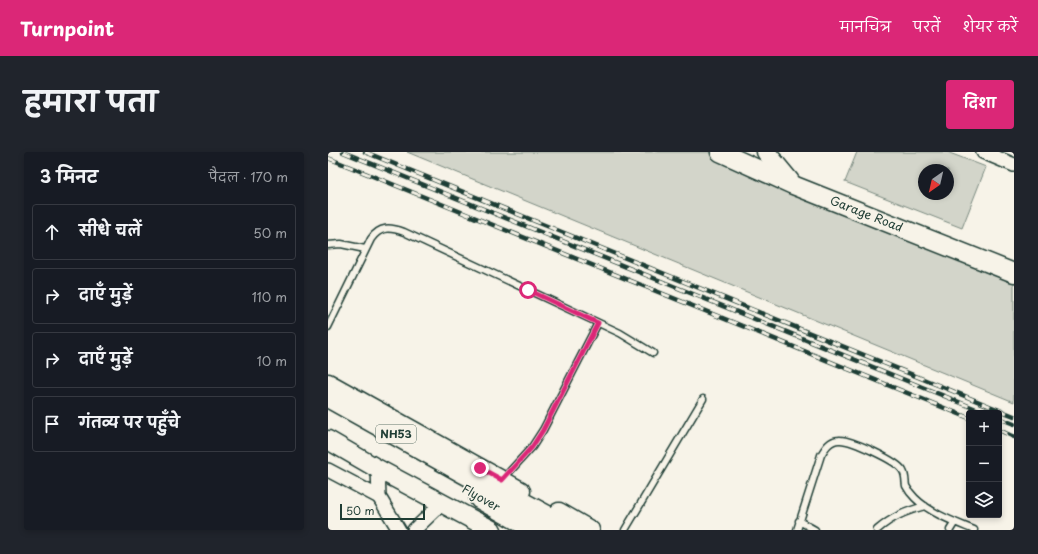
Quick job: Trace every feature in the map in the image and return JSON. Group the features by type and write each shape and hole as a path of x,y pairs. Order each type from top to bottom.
{"highway":[{"name":"NH53","path":"328,396 460,471"},
{"name":"NH53","path":"328,412 460,471"},
{"name":"Flyover","path":"460,471 537,530"},
{"name":"Flyover","path":"460,471 571,530"}],"street":[{"name":"Garage Road","path":"720,152 793,184 1014,273"},
{"path":"766,152 793,184"},
{"path":"983,152 1014,165"},
{"path":"328,383 460,471 502,480 590,530"},
{"path":"328,440 378,469 492,530"},
{"path":"378,469 379,497 398,529"},
{"path":"328,470 379,497"},
{"path":"414,530 438,507"}],"lane":[{"path":"328,326 365,249 375,234 380,230 388,228 397,229 620,333 653,353"},
{"path":"328,245 341,244 365,249"},
{"path":"502,480 532,447 543,430 598,323"},
{"path":"625,530 703,399"},
{"path":"797,530 821,455 825,448 832,442 838,440 847,441 890,459 904,472 906,486 916,499 925,506 954,522 974,530"},
{"path":"877,530 894,517 925,506"},
{"path":"799,521 815,530"},
{"path":"950,530 954,522"}],"shaded area":[{"path":"407,152 720,152 1014,273 1014,402"},
{"path":"857,152 947,152 986,167 962,228 845,182"}],"railway":[{"path":"343,152 979,410"},
{"path":"365,152 1014,416"},
{"path":"328,158 966,417"},
{"path":"1002,419 1014,424"},
{"path":"1002,431 1014,437"}],"route":[{"path":"480,468 502,480 532,447 543,430 598,323 528,290"}]}
